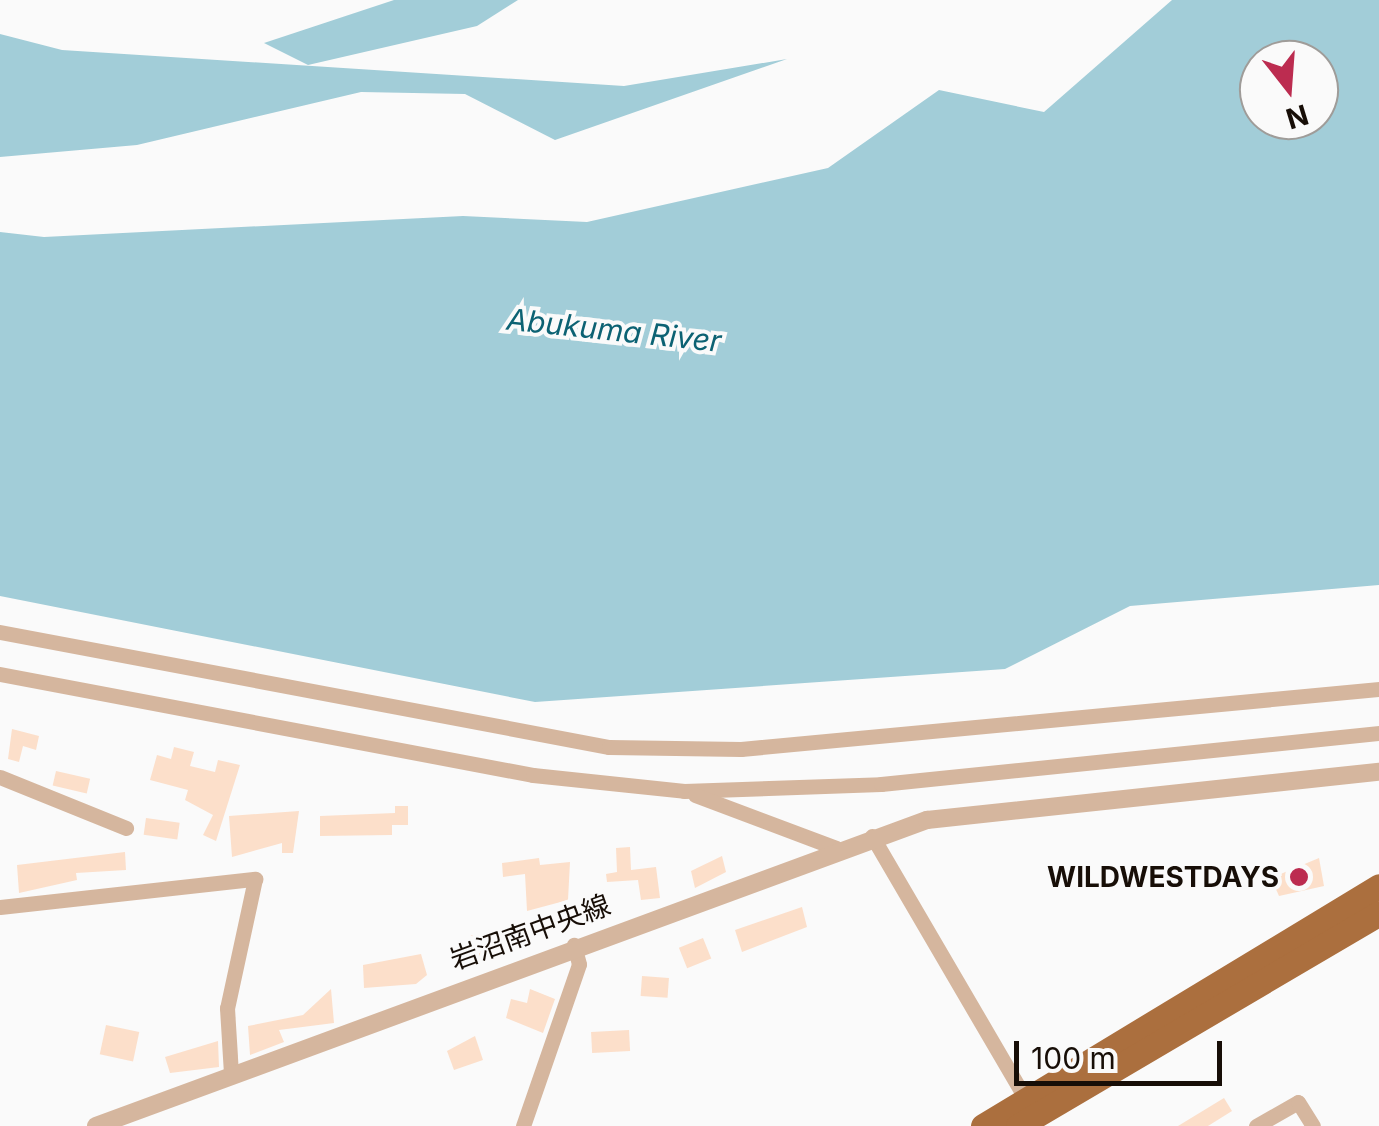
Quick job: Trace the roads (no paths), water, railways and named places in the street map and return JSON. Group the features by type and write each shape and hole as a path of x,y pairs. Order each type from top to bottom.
{"highway":[{"path":"1032,1117 1379,886"},
{"path":"983,1126 1032,1117 1379,914"}],"street":[{"path":"0,632 609,747 741,749 1379,688"},
{"path":"0,674 533,775 684,791 882,784 1379,733"},
{"name":"岩沼南中央線","path":"96,1126 872,836 989,808 1379,772"},
{"path":"0,777 126,828"},
{"path":"684,791 836,848"},
{"path":"872,836 1032,1117"},
{"path":"0,907 255,879 228,1008 231,1074"},
{"path":"522,1126 579,964 574,945"},
{"path":"1256,1126 1298,1102 1313,1126"}],"water":[{"path":"394,0 518,0 477,26 308,65 264,43"},
{"name":"Abukuma River","path":"1172,0 1379,0 1379,585 1130,606 1005,669 535,702 0,596 0,232 44,237 463,216 587,222 828,168 939,90 1044,112"},
{"path":"0,34 62,50 624,86 787,59 555,140 465,94 361,92 137,145 0,157"}],"place":[{"name":"WILDWESTDAYS","path":"1299,877"}]}
